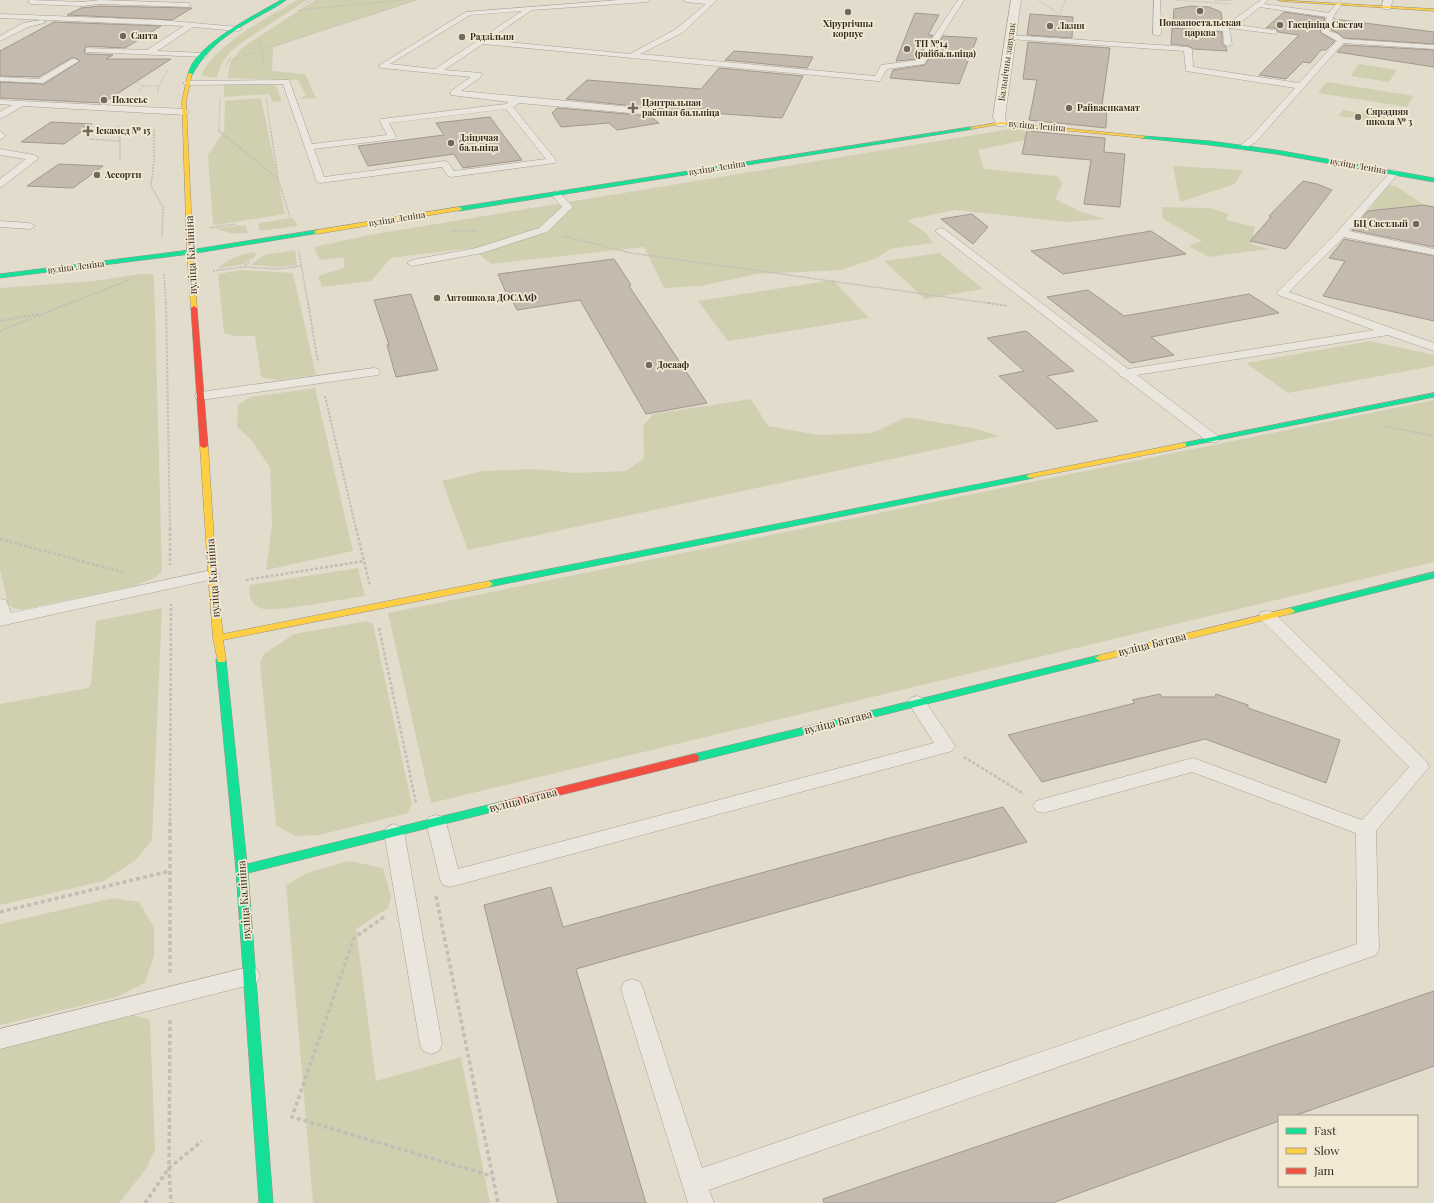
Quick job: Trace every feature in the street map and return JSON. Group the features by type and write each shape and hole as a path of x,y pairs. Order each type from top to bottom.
{"street":[{"name":"вуліца Калініна","path":"266,1203 242,870 212,575 190,252 184,101 187,83 196,61 214,44 284,0"},
{"name":"Бальнічны завулак","path":"1001,123 999,117 1016,0"},
{"path":"1280,0 1339,4 1388,4 1434,10"},
{"name":"вуліца Леніна","path":"0,276 190,252 1001,123 1242,147 1434,180"},
{"path":"218,638 1434,395"},
{"name":"вуліца Батава","path":"242,870 1434,575"}],"lane":[{"path":"36,0 31,2 82,4 100,2 191,4 160,22"},
{"path":"647,0 468,14 382,66 478,75 454,94 664,113"},
{"path":"686,0 713,1"},
{"path":"484,42 877,78 884,67 921,62 961,0"},
{"path":"1157,0 1157,47"},
{"path":"1228,27 1265,0"},
{"path":"633,55 679,31 713,1"},
{"path":"1339,4 1331,15 1325,32 1335,36 1341,41 1434,47"},
{"path":"1258,5 1331,15"},
{"path":"436,72 484,42 531,9"},
{"path":"0,16 160,22 238,29"},
{"path":"1157,20 1166,17"},
{"path":"0,39 26,25 59,18"},
{"path":"1157,20 1272,32"},
{"path":"148,53 191,25"},
{"path":"1228,27 1228,44"},
{"path":"1010,37 1188,49 1189,69 1301,86"},
{"path":"1242,147 1253,140 1341,41"},
{"path":"89,50 203,55"},
{"path":"0,79 40,81 75,61"},
{"path":"187,83 286,82 320,180 445,164 451,174 552,161 508,106"},
{"path":"308,147 392,137 384,121 508,106 517,100"},
{"path":"0,102 185,112"},
{"path":"0,116 22,103"},
{"path":"0,152 34,158 0,184"},
{"path":"1394,172 1342,233 1282,294 1434,347"},
{"path":"412,263 478,251 542,230 568,207 556,194"},
{"path":"0,224 30,226"},
{"path":"940,231 1124,373 1213,439"},
{"path":"1342,233 1434,252"},
{"path":"1124,373 1390,331"},
{"path":"201,396 374,372"},
{"path":"0,604 3,620 212,575"},
{"path":"632,989 697,1193 1368,949 1366,829 1427,764 1267,616"},
{"path":"429,824 450,879 946,746 918,702"},
{"path":"1043,806 1194,765 1366,829"},
{"path":"394,832 431,1044"},
{"path":"0,1039 250,976"}],"path":[{"path":"311,0 295,10 403,0"},
{"path":"227,61 415,0"},
{"path":"1039,0 1060,15 1065,0"},
{"path":"1174,0 1258,5"},
{"path":"1188,0 1194,1"},
{"path":"1204,2 1233,0"},
{"path":"234,52 227,61 220,82 219,132 278,179"},
{"path":"126,68 112,76 126,77 143,86 159,86"},
{"path":"126,77 138,69 132,68"},
{"path":"135,96 143,86"},
{"path":"266,94 278,179 290,217"},
{"path":"120,158 121,109"},
{"path":"102,130 120,127"},
{"path":"90,139 120,141"},
{"path":"210,228 237,224"},
{"path":"542,230 631,253 1044,311"},
{"path":"299,248 322,380 374,606 429,824"},
{"path":"206,272 243,267 278,269 301,266"},
{"path":"164,272 167,323 171,585 172,733 169,1168 171,1203"},
{"path":"0,331 133,278"},
{"path":"0,321 44,313"},
{"path":"0,538 134,575"},
{"path":"246,580 364,561"},
{"path":"946,746 1043,806"},
{"path":"0,912 170,871"},
{"path":"436,896 498,1203"},
{"path":"437,903 385,916 354,938 292,1117 492,1176"},
{"path":"145,1203 169,1168 202,1141"}],"green space":[{"path":"297,0 307,0 236,47 228,54 223,62 217,78 203,76 202,73 220,50 244,32"},
{"path":"315,0 418,0 273,47 272,71 305,74 316,98 299,99 306,95 298,80 227,78 231,61 243,47"},
{"path":"1359,64 1397,70 1389,82 1351,76"},
{"path":"1327,82 1414,96 1407,107 1318,93"},
{"path":"224,84 276,86 282,101 273,102 269,94 224,97"},
{"path":"261,98 285,214 216,225 213,224 208,155 224,131 225,101"},
{"path":"1343,110 1388,117 1384,123 1339,116"},
{"path":"1022,127 1030,139 978,150 984,169 1057,176 1063,183 1055,199 1079,211 1104,219 1066,222 955,210 907,220 926,233 933,243 890,249 877,258 841,270 757,274 701,286 664,288 644,247 491,264 471,248 391,258 371,281 322,287 318,276 344,268 344,257 320,260 314,247 369,235"},
{"path":"1173,166 1243,170 1235,184 1180,202"},
{"path":"1386,185 1396,186 1424,205 1369,211"},
{"path":"1162,207 1210,208 1229,214 1226,220 1255,227 1251,244 1269,249 1209,257 1188,246 1202,241 1163,219"},
{"path":"293,218 297,225 296,226 260,231 258,224 260,223"},
{"path":"245,225 248,233 232,233 216,228"},
{"path":"295,250 297,265 279,267 250,265 264,255"},
{"path":"255,252 256,256 244,264 217,269 225,262 244,254"},
{"path":"939,253 983,289 925,299 884,261"},
{"path":"241,270 293,273 316,375 276,380 261,377 255,336 234,336 224,333 218,274"},
{"path":"140,274 154,275 162,571 156,577 134,586 21,610 13,608 8,604 0,570 0,288 94,281"},
{"path":"833,280 869,318 728,341 698,301"},
{"path":"1370,341 1434,355 1434,366 1288,393 1246,363"},
{"path":"315,388 353,551 266,570 272,526 270,467 251,440 237,427 238,405 250,397"},
{"path":"751,399 768,426 819,435 872,433 907,417 977,429 999,436 468,550 442,481 483,471 534,469 575,473 626,471 644,458 643,426 653,414"},
{"path":"1434,400 1434,562 431,803 388,613"},
{"path":"358,568 365,596 279,609 260,608 254,604 250,598 250,585"},
{"path":"162,608 152,840 136,860 104,881 0,905 0,704 88,688 91,684 96,621"},
{"path":"367,621 373,624 412,805 408,813 319,835 295,836 276,825 260,663 264,654 294,634"},
{"path":"349,861 383,868 391,897 388,908 356,929 376,1081 461,1057 490,1203 313,1203 286,885 307,873"},
{"path":"113,898 139,902 154,927 154,956 145,983 117,997 0,1025 0,924"},
{"path":"134,1015 150,1020 155,1150 146,1169 119,1203 0,1203 0,1049"}],"building":[{"path":"100,6 192,8 172,20 67,15 81,8"},
{"path":"1191,6 1209,7 1221,12 1223,25 1173,21 1174,9"},
{"path":"1284,12 1325,18 1320,32 1335,41 1326,50 1321,50 1310,63 1303,62 1286,79 1259,75 1299,35 1278,32 1276,28 1266,28"},
{"path":"915,13 939,15 928,35 933,35 917,59 896,61"},
{"name":"Лазня","path":"1030,14 1073,17 1072,38 1027,35"},
{"path":"1334,19 1434,32 1434,44 1344,38 1331,30"},
{"path":"54,22 161,26 125,48 86,46 84,52 86,54 113,55 106,59 171,59 103,103 0,98 0,82 44,84 80,61 76,58 71,58 39,77 0,76 0,51"},
{"path":"1172,28 1222,32 1222,44 1226,47 1227,51 1194,49 1188,46 1171,44"},
{"path":"943,36 977,38 959,84 890,78 893,70 925,65"},
{"path":"1028,42 1110,48 1102,105 1107,106 1106,128 1029,120 1037,80 1023,79"},
{"path":"1344,45 1434,50 1434,67 1337,52"},
{"path":"734,51 813,57 807,68 725,60"},
{"path":"719,68 803,76 782,118 667,110 566,99 587,80 701,89"},
{"path":"557,108 650,116 659,123 617,130 609,123 561,127 552,113"},
{"name":"Дзіцячая бальніца","path":"490,117 522,160 463,168 454,154 368,166 358,146 444,135 436,123"},
{"path":"51,122 92,124 64,144 21,142"},
{"path":"1027,131 1105,138 1104,152 1125,154 1120,207 1084,204 1091,160 1022,154"},
{"path":"59,164 103,166 73,188 27,186"},
{"path":"1303,181 1317,184 1332,190 1286,249 1250,241 1271,217 1269,216"},
{"path":"1424,205 1434,207 1434,247 1352,230 1368,211"},
{"path":"972,214 988,227 973,244 941,219"},
{"path":"1151,231 1186,254 1063,274 1031,251"},
{"path":"1344,239 1434,256 1434,321 1323,296 1345,261 1329,258"},
{"path":"614,259 631,285 629,286 707,403 646,414 580,300 517,310 510,295 507,295 498,274"},
{"path":"1088,290 1124,316 1249,294 1279,313 1151,337 1174,355 1131,363 1047,297"},
{"path":"411,294 438,370 396,377 387,345 389,345 374,300"},
{"path":"1026,331 1074,371 1047,376 1098,421 1057,429 999,376 1024,371 987,338"},
{"path":"1160,694 1162,697 1215,697 1216,694 1248,705 1248,708 1340,740 1326,783 1205,739 1042,782 1008,735 1135,703 1132,700"},
{"path":"1003,807 1027,842 576,969 646,1203 558,1203 484,905 551,887 563,927"},
{"path":"1434,991 1434,1066 1297,1115 1278,1115 1278,1121 1052,1203 824,1203 823,1199"}],"traffic: fast":[{"path":"190,74 206,51 218,40 245,22 284,0"},
{"path":"459,209 971,128"},
{"path":"1143,137 1210,143 1276,152 1434,180"},
{"path":"0,276 190,252 317,232"},
{"path":"1183,445 1434,395"},
{"path":"489,584 1030,476"},
{"path":"1290,611 1434,575"},
{"path":"694,758 1100,658"},
{"path":"221,660 242,870 266,1203"},
{"path":"242,870 504,805"}],"traffic: slow":[{"path":"1280,0 1434,10"},
{"path":"190,74 184,101 190,252 194,308"},
{"path":"971,128 1001,123 1143,137"},
{"path":"317,232 459,209"},
{"path":"1030,476 1183,445"},
{"path":"204,446 213,587 221,660"},
{"path":"218,638 489,584"},
{"path":"1100,658 1290,611"}],"traffic: jam":[{"path":"194,308 204,446"},
{"path":"504,805 694,758"}],"place":[{"name":"Новаапостальская царква","path":"1200,11"},
{"name":"Хірургічны корпус","path":"848,12"},
{"name":"Гасцініца Светач","path":"1280,25"},
{"name":"Лазня","path":"1050,26"},
{"name":"Санта","path":"123,36"},
{"name":"Радзільня","path":"462,37"},
{"name":"ТП №14 (райбальніца)","path":"907,49"},
{"name":"Полесье","path":"104,100"},
{"name":"Цэнтральная раённая бальніца","path":"633,108"},
{"name":"Райваенкамат","path":"1069,108"},
{"name":"Сярэдняя школа № 3","path":"1358,117"},
{"name":"Іскамед № 15","path":"88,131"},
{"name":"Дзіцячая бальніца","path":"451,143"},
{"name":"Ассорти","path":"97,175"},
{"name":"БЦ Светлый","path":"1416,224"},
{"name":"Автошкола ДОСААФ","path":"437,298"},
{"name":"Досааф","path":"649,365"}]}
